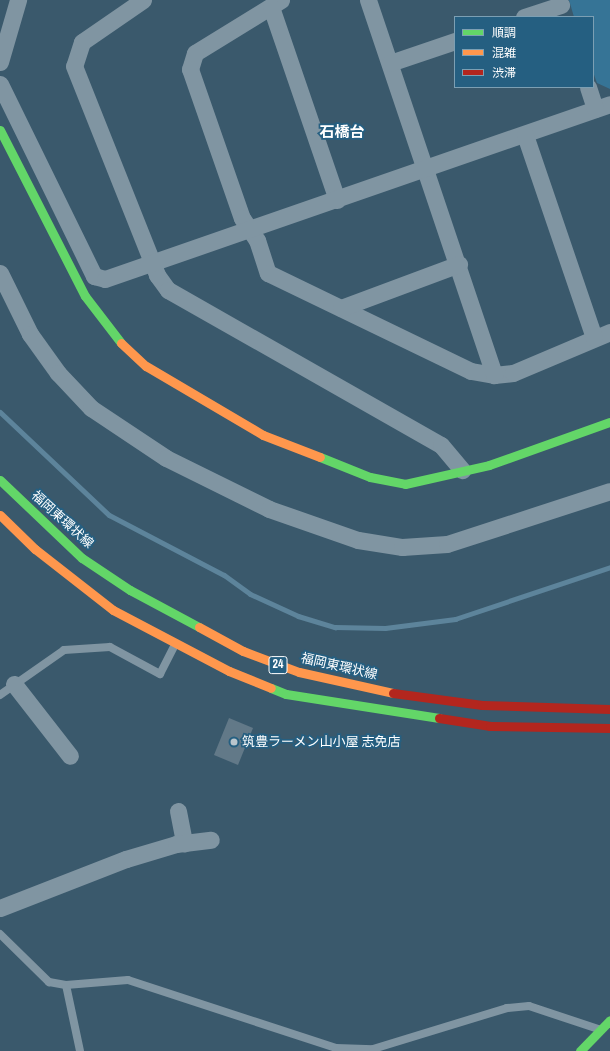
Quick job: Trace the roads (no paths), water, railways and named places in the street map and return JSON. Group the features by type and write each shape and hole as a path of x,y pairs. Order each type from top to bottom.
{"main road":[{"path":"0,130 85,296 112,334 146,366 263,435 370,477 405,484 489,465 610,422"},
{"name":"福岡東環状線","path":"0,480 82,558 130,590 243,651 292,670 397,694 482,705 610,709"},
{"name":"24","path":"0,515 35,549 113,610 175,645 229,671 286,694 490,726 610,728"},
{"path":"580,1051 607,1028"}],"street":[{"path":"0,62 18,0"},
{"path":"143,0 82,42 74,66 150,261 168,290 441,445 462,470"},
{"path":"368,0 459,264 494,375"},
{"path":"337,200 276,3 196,53 190,69 242,218 251,228 268,273 471,371 494,375 513,373 602,335 525,135"},
{"path":"528,16 561,7"},
{"path":"390,63 454,41"},
{"path":"0,84 94,276 105,278 150,261 337,200 525,135 602,106 589,88"},
{"path":"341,308 459,264"},
{"path":"0,273 30,334 58,373 91,408 166,458 270,509 358,540 402,547 447,544 610,491"},
{"path":"14,684 70,756"},
{"path":"178,811 184,843"},
{"path":"0,908 126,859 184,843 211,840"}],"lane":[{"path":"0,694 64,650 98,646 110,647 160,674 175,645"},
{"path":"0,934 49,982 66,985 128,980 336,1048 373,1049 506,1008 529,1006 607,1028"},
{"path":"66,985 80,1051"}],"waterway":[{"path":"0,412 109,515 224,575 250,594 298,616 335,627 385,628 455,619 610,567"}],"place":[{"name":"筑豊ラーメン山小屋 志免店","path":"234,742"}],"district":[{"name":"石橋台","path":"342,132"}]}
